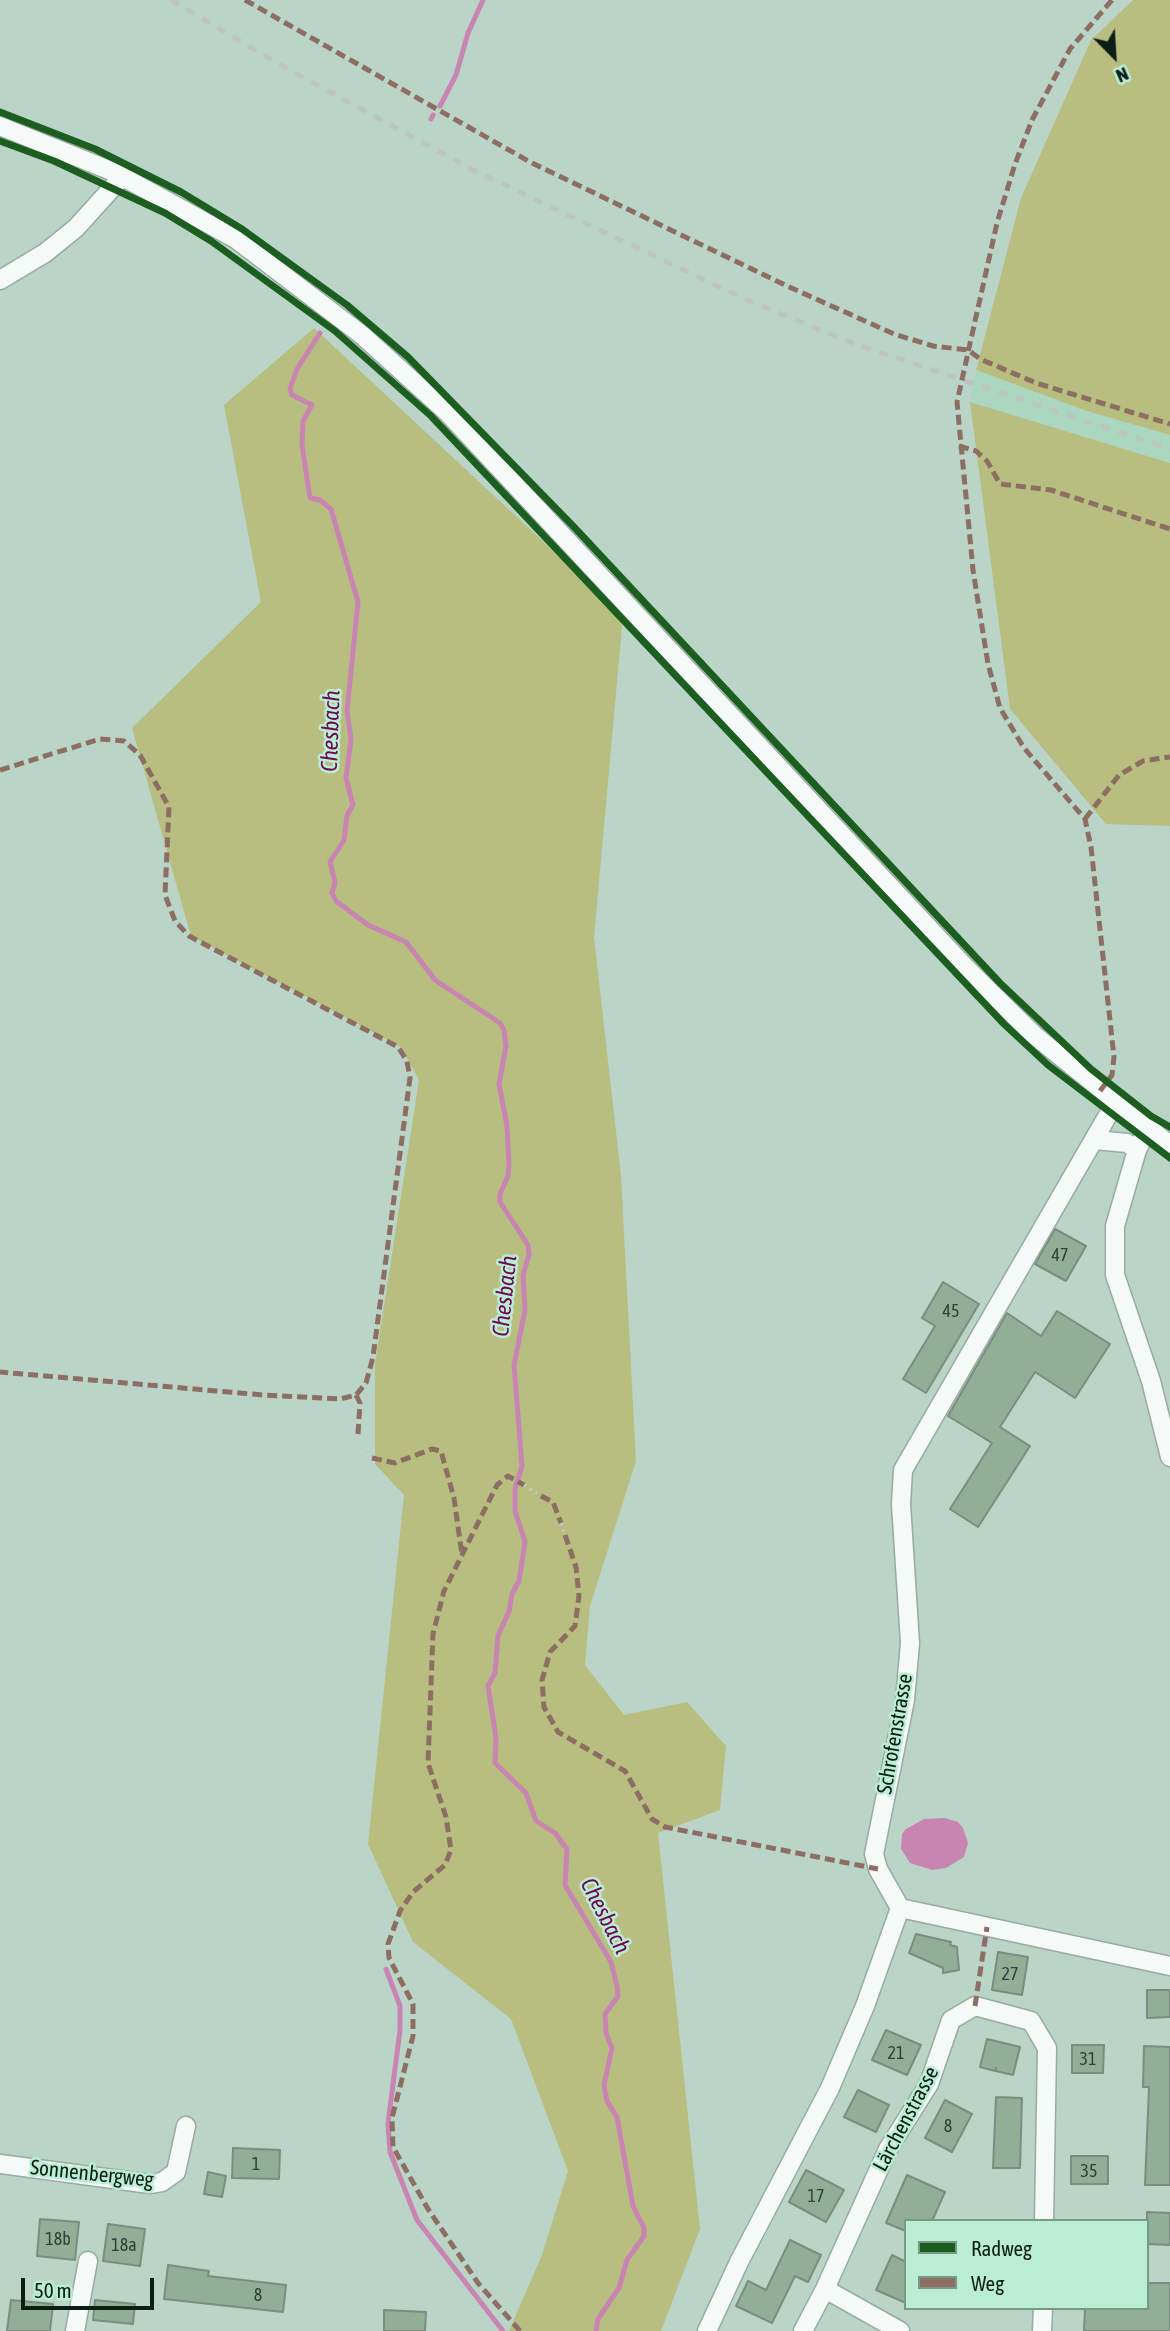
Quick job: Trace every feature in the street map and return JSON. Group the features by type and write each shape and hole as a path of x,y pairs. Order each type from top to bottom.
{"street":[{"path":"0,126 122,177 236,239 362,335 448,413 965,967 1034,1035 1170,1145"},
{"path":"0,280 45,253 76,228 122,177"},
{"name":"Schrofenstrasse","path":"900,1908 874,1854 905,1700 910,1643 901,1504 904,1470 963,1363 1115,1103"},
{"path":"1148,1128 1137,1150 1115,1226 1115,1275 1151,1381 1170,1457"},
{"path":"1095,1140 1127,1143 1137,1150"},
{"path":"707,2331 830,2088 865,2006 900,1908 1170,1966"},
{"name":"Lärchenstrasse","path":"803,2331 825,2289 888,2149 929,2084 951,2020 975,2006 1031,2021 1047,2048 1044,2219"},
{"name":"Sonnenbergweg","path":"0,2164 150,2184 162,2182 176,2172 186,2126"},
{"path":"75,2331 88,2261"},
{"path":"825,2289 900,2331"},
{"path":"1042,2331 1043,2310"}],"path":[{"path":"358,1434 363,1452 372,1458"},
{"path":"524,1485 541,1496"},
{"path":"561,1523 565,1535"},
{"path":"717,2310 758,2331"}],"shaded area":[{"path":"976,370 1087,411 1170,435 1170,463 970,402"},
{"path":"945,1818 958,1822 963,1828 968,1843 964,1857 946,1868 932,1870 910,1863 901,1849 902,1834 924,1819"}],"green space":[{"path":"1133,0 1170,0 1170,435 1087,411 976,370 1021,198 1091,40"},
{"path":"314,328 623,616 594,937 621,1176 636,1461 590,1606 585,1665 624,1715 687,1702 726,1746 720,1810 658,1833 700,2229 661,2331 509,2331 542,2255 568,2171 511,2019 413,1942 368,1844 404,1495 375,1464 375,1364 419,1080 401,1047 191,936 132,728 261,602 224,405"},
{"path":"970,402 1170,463 1170,826 1106,824 1010,709"}],"building":[{"path":"1055,1229 1086,1246 1066,1281 1035,1264"},
{"path":"943,1282 979,1304 926,1393 903,1379 935,1326 922,1318"},
{"path":"1057,1311 1110,1344 1075,1398 1035,1372 1000,1427 1030,1446 978,1527 950,1509 992,1443 948,1416 1007,1313 1041,1336"},
{"path":"916,1934 951,1942 950,1945 957,1947 959,1970 943,1973 943,1968 909,1953"},
{"path":"998,1952 1028,1957 1022,1995 992,1990"},
{"path":"1147,1990 1170,1990 1170,2017 1147,2018"},
{"path":"886,2030 921,2045 907,2075 872,2060"},
{"path":"987,2039 1020,2047 1013,2075 996,2071 996,2068 995,2071 980,2067"},
{"path":"1072,2045 1104,2045 1103,2073 1072,2073"},
{"path":"1144,2046 1170,2047 1170,2185 1145,2185 1149,2087 1143,2087"},
{"path":"858,2090 889,2105 876,2132 844,2117"},
{"path":"996,2097 1022,2098 1020,2168 993,2168"},
{"path":"945,2100 972,2114 952,2152 925,2138"},
{"path":"233,2148 280,2150 279,2179 232,2178"},
{"path":"1071,2156 1108,2156 1108,2184 1071,2184"},
{"path":"806,2170 844,2190 826,2222 789,2202"},
{"path":"208,2172 226,2176 222,2197 204,2194"},
{"path":"907,2175 945,2192 933,2219 904,2219 904,2230 886,2223"},
{"path":"1147,2212 1170,2213 1170,2245 1149,2244"},
{"path":"40,2219 79,2222 75,2260 37,2256"},
{"path":"108,2224 145,2229 140,2266 103,2261"},
{"path":"790,2240 821,2255 808,2282 795,2276 772,2323 736,2306 748,2281 766,2290"},
{"path":"892,2255 904,2261 904,2302 876,2290"},
{"path":"168,2265 209,2271 208,2276 286,2285 283,2312 164,2299"},
{"path":"1149,2283 1170,2283 1170,2331 1084,2331 1085,2310 1149,2310"},
{"path":"11,2300 53,2304 50,2331 7,2331"},
{"path":"95,2300 135,2304 133,2324 93,2320"},
{"path":"384,2310 426,2312 425,2331 384,2331"}],"waterway":[{"name":"Chesbach","path":"440,106 456,75 468,33 483,0"},
{"path":"431,119 433,115"},
{"name":"Chesbach","path":"320,333 297,369 290,389 292,395 312,405 303,421 302,445 310,498 320,500 331,509 358,602 347,711 351,739 346,778 353,805 347,815 344,840 330,862 335,882 332,893 336,901 368,925 406,942 435,980 500,1023 504,1030 506,1046 499,1084 507,1126 509,1164 500,1202 528,1245 529,1255 523,1275 525,1310 514,1365 522,1466 515,1489 515,1511 525,1542 519,1581 498,1636 495,1673 488,1686 496,1738 495,1763 526,1793 536,1821 555,1833 567,1849 565,1885 611,1962 617,1986 618,1996 605,2014 606,2033 612,2048 604,2085 607,2101 617,2117 633,2206 644,2228 644,2236 627,2260 619,2288 598,2319 596,2331"},
{"path":"386,1969 400,2006 400,2030 388,2123 390,2152 417,2220 503,2331"}],"railway":[{"path":"171,0 277,63 473,170 747,300 855,344 1170,449"}],"marked path":[{"path":"245,0 530,162 787,286 894,334 933,346 968,350 980,359 1036,383 1170,424"},
{"path":"1100,1091 1112,1075 1114,1057 1091,847 1085,819 1024,748 1000,708 988,664 973,570 957,402 997,223 1015,164 1032,120 1070,49 1112,0"},
{"path":"959,446 976,451 987,461 1000,484 1051,490 1170,529"},
{"path":"0,770 100,739 124,741 140,755 169,807 165,895 175,921 189,936 398,1047 407,1061 410,1078 373,1357 366,1383 356,1395 340,1399 263,1395 0,1372"},
{"path":"1085,819 1119,775 1143,761 1170,757"},
{"path":"356,1395 360,1403 358,1434"},
{"path":"372,1458 395,1463 432,1449 441,1451 454,1498 462,1555"},
{"path":"520,2331 478,2283 428,2209 393,2147 392,2118 413,2036 413,2004 389,1958 388,1944 400,1911 413,1892 445,1865 451,1850 446,1817 428,1763 433,1634 444,1591 497,1485 508,1476 524,1485"},
{"path":"541,1496 553,1502 561,1523"},
{"path":"565,1535 576,1567 579,1596 575,1626 550,1652 542,1680 544,1707 558,1732 625,1771 652,1819 665,1827 878,1869"},
{"path":"975,2006 987,1927"}],"cycle path":[{"path":"0,112 95,149 181,192 242,229 347,305 408,357 574,527 1000,983 1091,1069 1151,1116 1170,1127"},
{"path":"0,141 54,161 165,213 211,241 335,331 431,416 1004,1024 1048,1065 1170,1158"}]}
